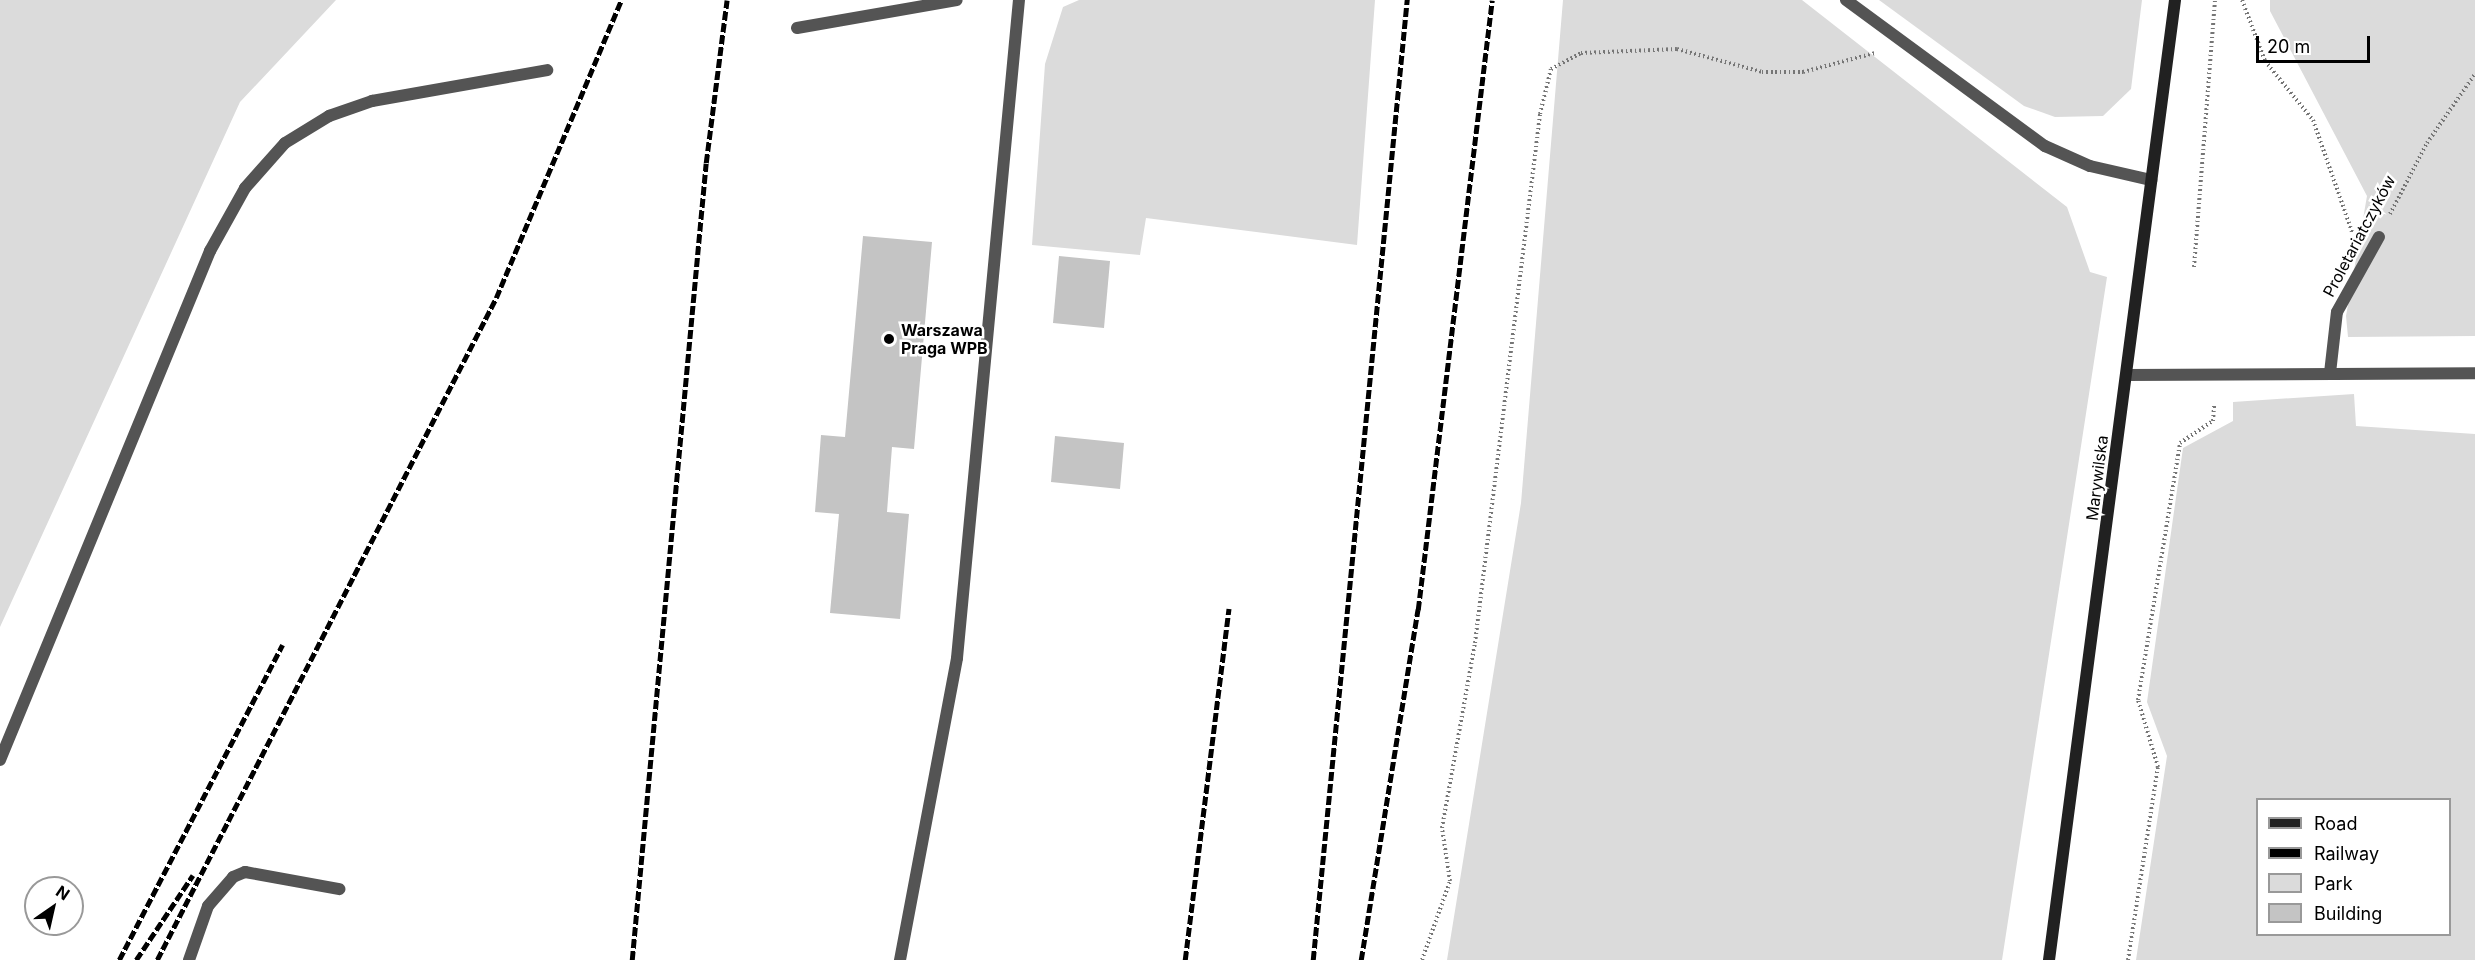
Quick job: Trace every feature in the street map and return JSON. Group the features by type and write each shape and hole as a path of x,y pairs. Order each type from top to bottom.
{"main road":[{"name":"Marywilska","path":"2049,960 2175,0"}],"lane":[{"path":"797,28 957,0"},
{"path":"900,960 957,658 1019,0"},
{"path":"1846,0 1904,46 2044,146 2090,166 2151,180"},
{"path":"0,760 210,251 245,188 285,143 328,116 372,101 547,70"},
{"name":"Proletariatczyków","path":"2330,373 2337,312 2379,237"},
{"path":"2127,375 2475,373"},
{"path":"189,960 216,893 233,877 245,872 339,889"}],"path":[{"path":"2194,267 2215,0"},
{"path":"2242,0 2265,61 2319,132 2363,265"},
{"path":"1422,960 1450,881 1442,828 1473,653 1540,114 1551,69 1581,53 1677,49 1762,72 1803,72 1904,46"},
{"name":"Proletariatczyków","path":"2379,237 2427,143 2475,74"},
{"path":"2128,960 2158,767 2138,700 2180,443 2213,421 2214,405"}],"green space":[{"path":"0,0 336,0 240,102 0,627"},
{"path":"1079,0 1375,0 1357,245 1146,218 1140,255 1032,245 1045,64 1063,7"},
{"path":"1563,0 1802,0 2067,207 2090,272 2107,277 2002,960 1447,960 1521,503"},
{"path":"1879,0 2142,0 2131,89 2103,116 2055,117 2024,106"},
{"path":"2270,0 2475,0 2475,336 2348,337 2346,316 2367,196 2270,11"},
{"path":"2354,394 2356,426 2475,434 2475,960 2136,960 2167,756 2147,702 2183,448 2233,421 2233,402"}],"building":[{"name":"Warszawa Praga WPB","path":"863,236 932,242 914,449 892,447 887,512 909,514 900,619 830,613 839,514 815,512 821,435 845,437"},
{"path":"1059,256 1110,261 1104,328 1053,323"},
{"path":"1055,436 1124,443 1120,489 1051,482"}],"railway":[{"path":"157,960 496,298 621,0"},
{"path":"632,960 706,163 727,0"},
{"path":"1313,960 1407,0"},
{"path":"1361,960 1418,610 1492,0"},
{"path":"1185,960 1229,609"},
{"path":"119,960 282,645"},
{"path":"136,960 193,875"}],"place":[{"name":"Warszawa Praga WPB","path":"889,339"}]}
